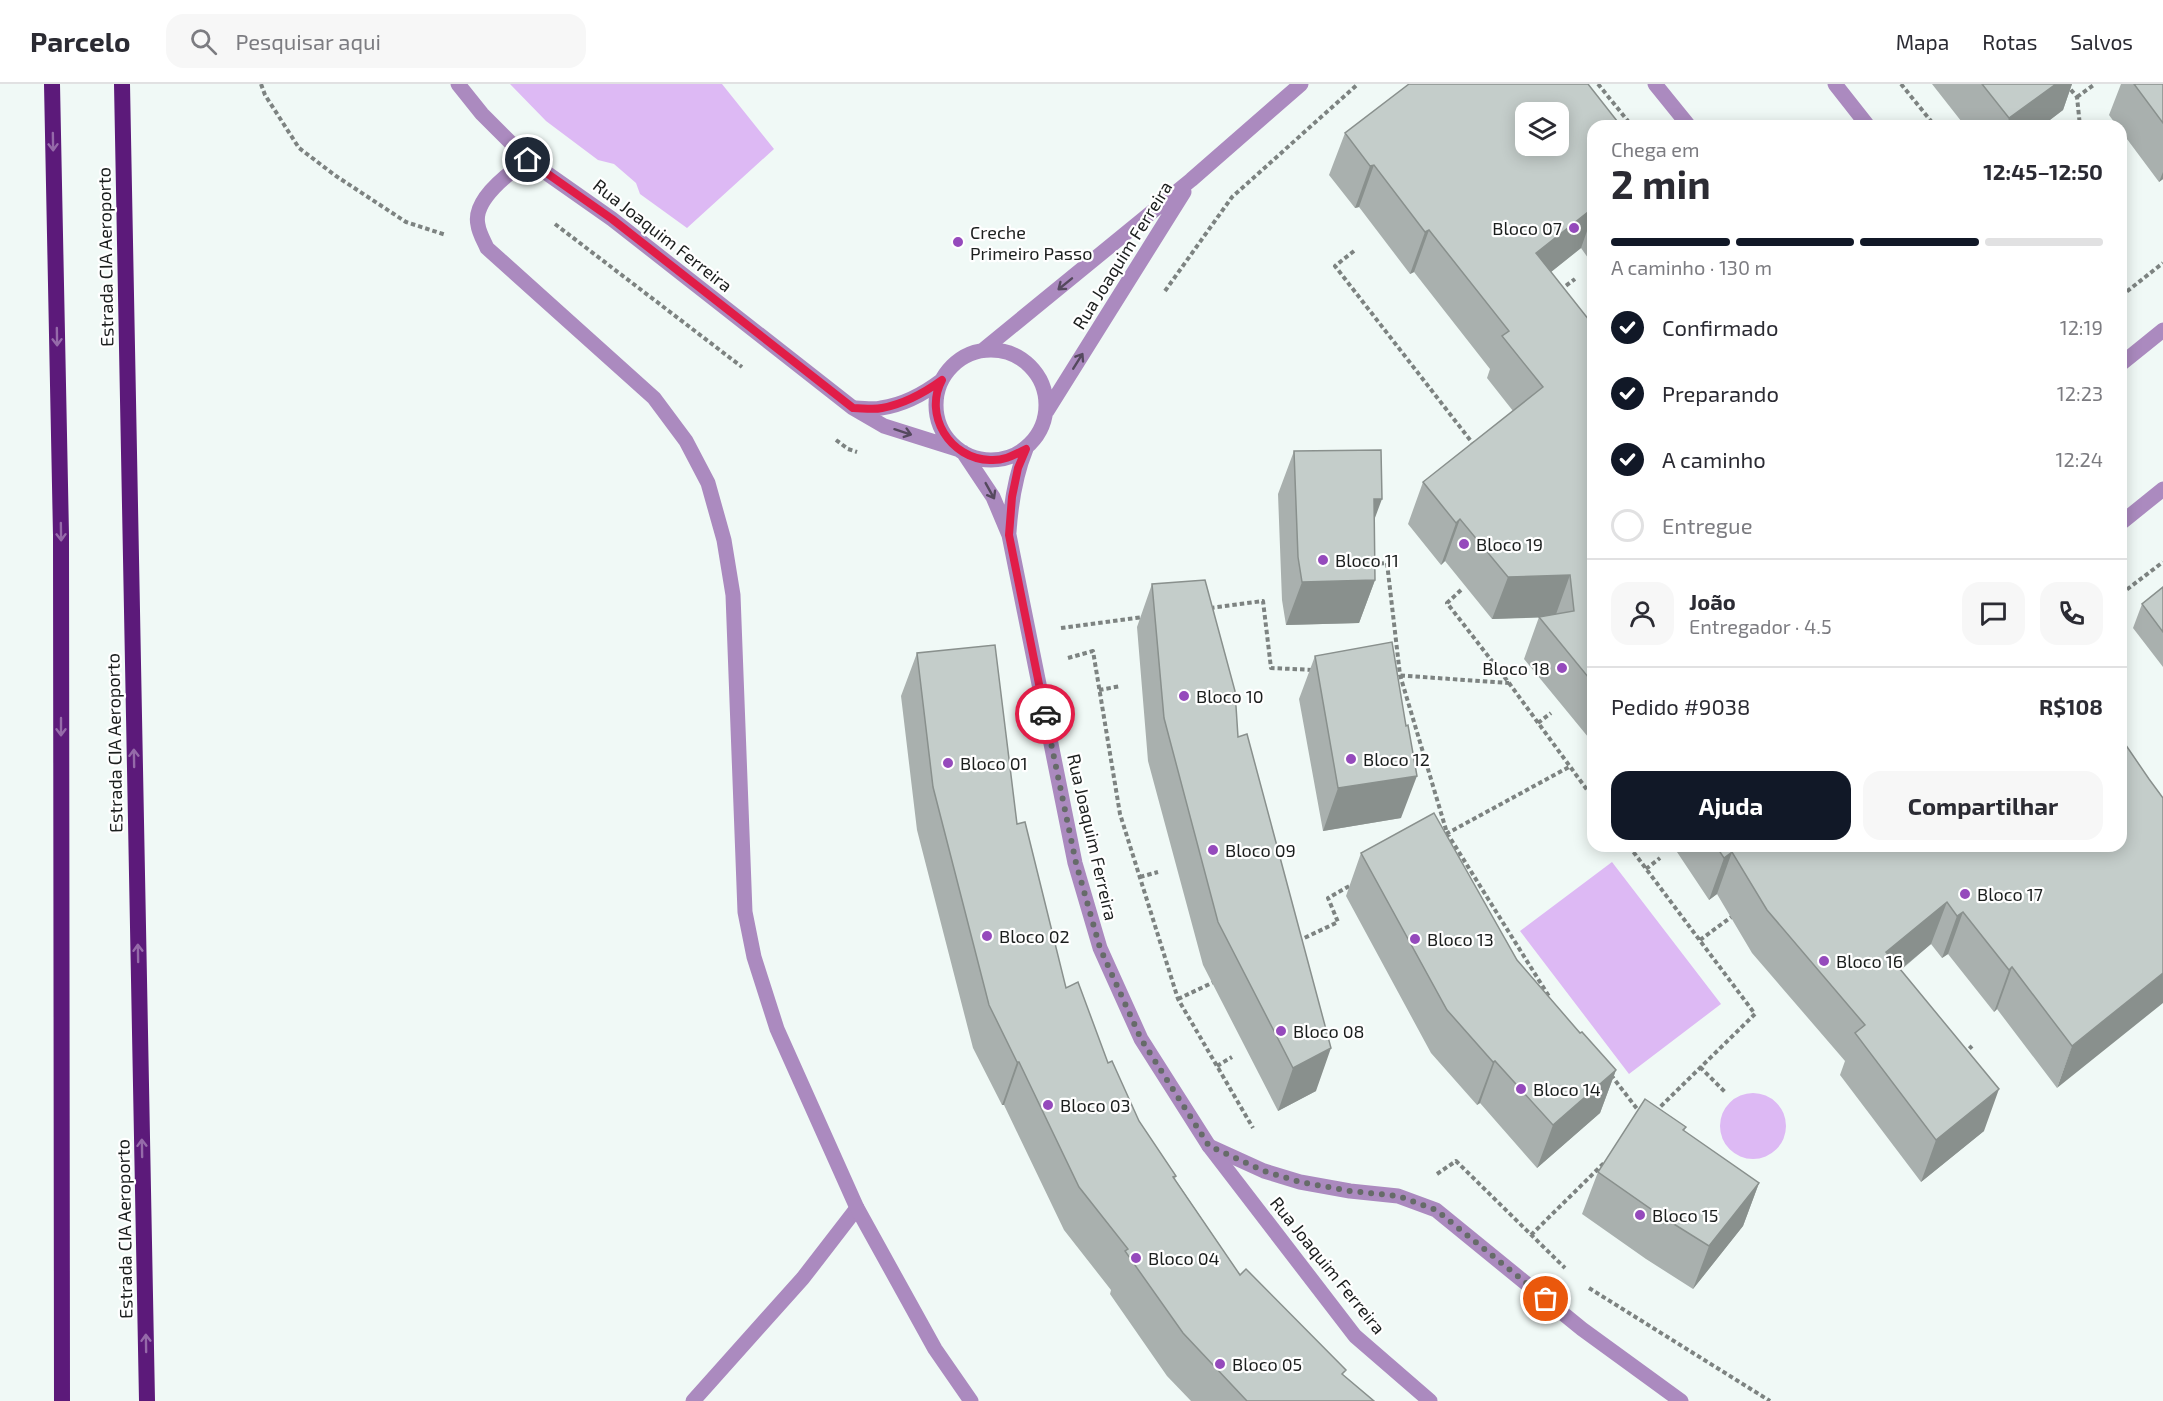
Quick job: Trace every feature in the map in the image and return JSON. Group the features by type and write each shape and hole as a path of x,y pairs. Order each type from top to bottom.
{"highway":[{"path":"52,84 61,535 62,1401"},
{"name":"Estrada CIA Aeroporto","path":"122,84 147,1401"}],"street":[{"name":"Rua Joaquim Ferreira","path":"458,84 482,114 528,160 612,219 853,408 884,426 960,451 973,458 991,460 1009,458 1026,449 1036,439 1044,426 1047,411 1191,180"},
{"name":"Rua Joaquim Ferreira","path":"1301,84 1191,180 984,350 958,360 946,371 938,387 935,404 938,421 945,436 960,451 993,497 1009,535 1076,863 1100,948 1141,1039 1209,1146 1355,1336 1430,1401"},
{"path":"1654,84 1684,120"},
{"path":"1834,84 1863,120"},
{"path":"528,160 501,182 486,198 478,211 478,225 487,248 654,398 686,441 708,483 724,540 733,595 745,912 754,957 777,1029 857,1208 935,1349 971,1401"},
{"path":"2127,359 2163,330"},
{"path":"984,350 993,349 1011,353 1027,362 1039,375 1046,392 1047,411"},
{"name":"Rua Joaquim Ferreira","path":"853,408 880,409 927,391 942,380"},
{"name":"Rua Joaquim Ferreira","path":"1009,535 1012,497 1018,468 1026,449"},
{"path":"2127,518 2163,489"},
{"path":"1209,1146 1264,1171 1300,1182 1350,1191 1398,1196 1436,1210 1582,1329 1681,1401"},
{"path":"693,1401 804,1278 857,1208"}],"path":[{"path":"261,84 265,95 299,148 336,176 406,222"},
{"path":"1159,300 1232,197 1358,84"},
{"path":"1598,84 1627,120"},
{"path":"1901,84 1930,120"},
{"path":"2066,84 2077,98 2079,120"},
{"path":"2077,98 2095,84"},
{"path":"552,221 746,371"},
{"path":"1354,251 1335,266 1478,450"},
{"path":"2127,291 2163,263"},
{"path":"1556,293 1575,279"},
{"path":"829,435 848,449 859,453"},
{"path":"2127,589 2163,562"},
{"path":"1368,564 1387,563 1400,675 1447,833 1551,999"},
{"path":"1461,590 1447,603 1587,790"},
{"path":"1206,609 1263,601 1271,668 1318,671"},
{"path":"1060,628 1150,616"},
{"path":"1056,619 1062,639"},
{"path":"1065,649 1068,659 1093,651 1120,814 1178,999 1258,1137"},
{"path":"1388,675 1509,683"},
{"path":"1098,690 1121,686"},
{"path":"1538,723 1551,712"},
{"path":"1413,747 1420,745"},
{"path":"1437,838 1569,767"},
{"path":"1634,852 1755,1014 1654,1113"},
{"path":"1646,868 1660,858"},
{"path":"1140,877 1158,872"},
{"path":"1295,943 1338,922 1328,898 1358,881"},
{"path":"1476,896 1484,892"},
{"path":"1700,940 1737,913"},
{"path":"1178,999 1220,979"},
{"path":"1960,1057 1972,1046"},
{"path":"1217,1066 1232,1057"},
{"path":"1604,1066 1646,1121"},
{"path":"1700,1067 1726,1093"},
{"path":"1531,1236 1613,1154"},
{"path":"1428,1180 1456,1161 1572,1275"},
{"path":"1580,1282 1770,1401"}],"shaded area":[{"path":"510,84 722,84 774,149 687,228 640,194 636,183 614,164 598,160 546,121"},
{"path":"1612,862 1721,1004 1629,1074 1520,931"},
{"path":"1746,1093 1760,1093 1772,1098 1781,1107 1786,1126 1784,1139 1777,1150 1760,1159 1746,1159 1734,1154 1725,1145 1720,1133 1720,1119 1725,1107 1734,1098"}],"building":[{"path":"1409,84 1588,84 1616,120 1587,120 1587,213 1536,253 1587,317 1587,676 1539,617 1574,611 1570,575 1508,577 1460,519 1456,523 1423,482 1543,387 1502,336 1509,331 1429,230 1425,232 1374,165 1370,166 1345,133"},
{"path":"1982,84 2056,84 2009,118"},
{"path":"2134,84 2163,84 2163,123"},
{"path":"1381,450 1382,499 1374,499 1375,580 1302,582 1298,557 1294,451"},
{"path":"1205,580 1235,691 1238,737 1247,734 1331,1048 1293,1068 1218,922 1164,718 1152,584"},
{"path":"2163,587 2163,632 2142,604"},
{"path":"1392,642 1417,776 1338,788 1315,656"},
{"path":"995,645 1017,824 1025,822 1066,988 1078,982 1108,1063 1112,1061 1139,1121 1176,1176 1173,1177 1240,1275 1246,1269 1346,1370 1342,1374 1374,1401 1247,1401 1183,1333 1125,1251 1128,1249 1079,1187 989,1005 933,787 917,653"},
{"path":"2127,747 2163,798 2163,973 2072,1046 2012,967 2009,970 1963,912 1957,916 1947,902 1886,952 1999,1089 1936,1140 1855,1033 1865,1025 1767,910 1732,852 2127,852"},
{"path":"1434,813 1517,960 1580,1033 1582,1032 1616,1070 1553,1125 1447,1010 1361,853"},
{"path":"1720,852 1732,852 1724,858"},
{"path":"1645,1099 1686,1127 1683,1130 1759,1183 1709,1246 1598,1172"}],"way so far":[{"path":"1045,714 1076,863 1100,948 1141,1039 1209,1146 1264,1171 1300,1182 1350,1191 1398,1196 1436,1210 1546,1299"}],"place":[{"name":"Bloco 07","path":"1574,228"},
{"name":"Creche Primeiro Passo","path":"958,242"},
{"name":"Bloco 19","path":"1464,544"},
{"name":"Bloco 11","path":"1323,560"},
{"name":"Bloco 18","path":"1562,668"},
{"name":"Bloco 10","path":"1184,696"},
{"name":"Bloco 12","path":"1351,759"},
{"name":"Bloco 01","path":"948,763"},
{"name":"Bloco 09","path":"1213,850"},
{"name":"Bloco 17","path":"1965,894"},
{"name":"Bloco 02","path":"987,936"},
{"name":"Bloco 13","path":"1415,939"},
{"name":"Bloco 16","path":"1824,961"},
{"name":"Bloco 08","path":"1281,1031"},
{"name":"Bloco 14","path":"1521,1089"},
{"name":"Bloco 03","path":"1048,1105"},
{"name":"Bloco 15","path":"1640,1215"},
{"name":"Bloco 04","path":"1136,1258"},
{"name":"Bloco 05","path":"1220,1364"}],"route":[{"path":"528,160 612,219 853,408 880,409 927,391 942,380 938,387 935,404 938,421 945,436 957,449 973,458 991,460 1009,458 1026,449 1018,468 1012,497 1009,535 1045,714"}]}
